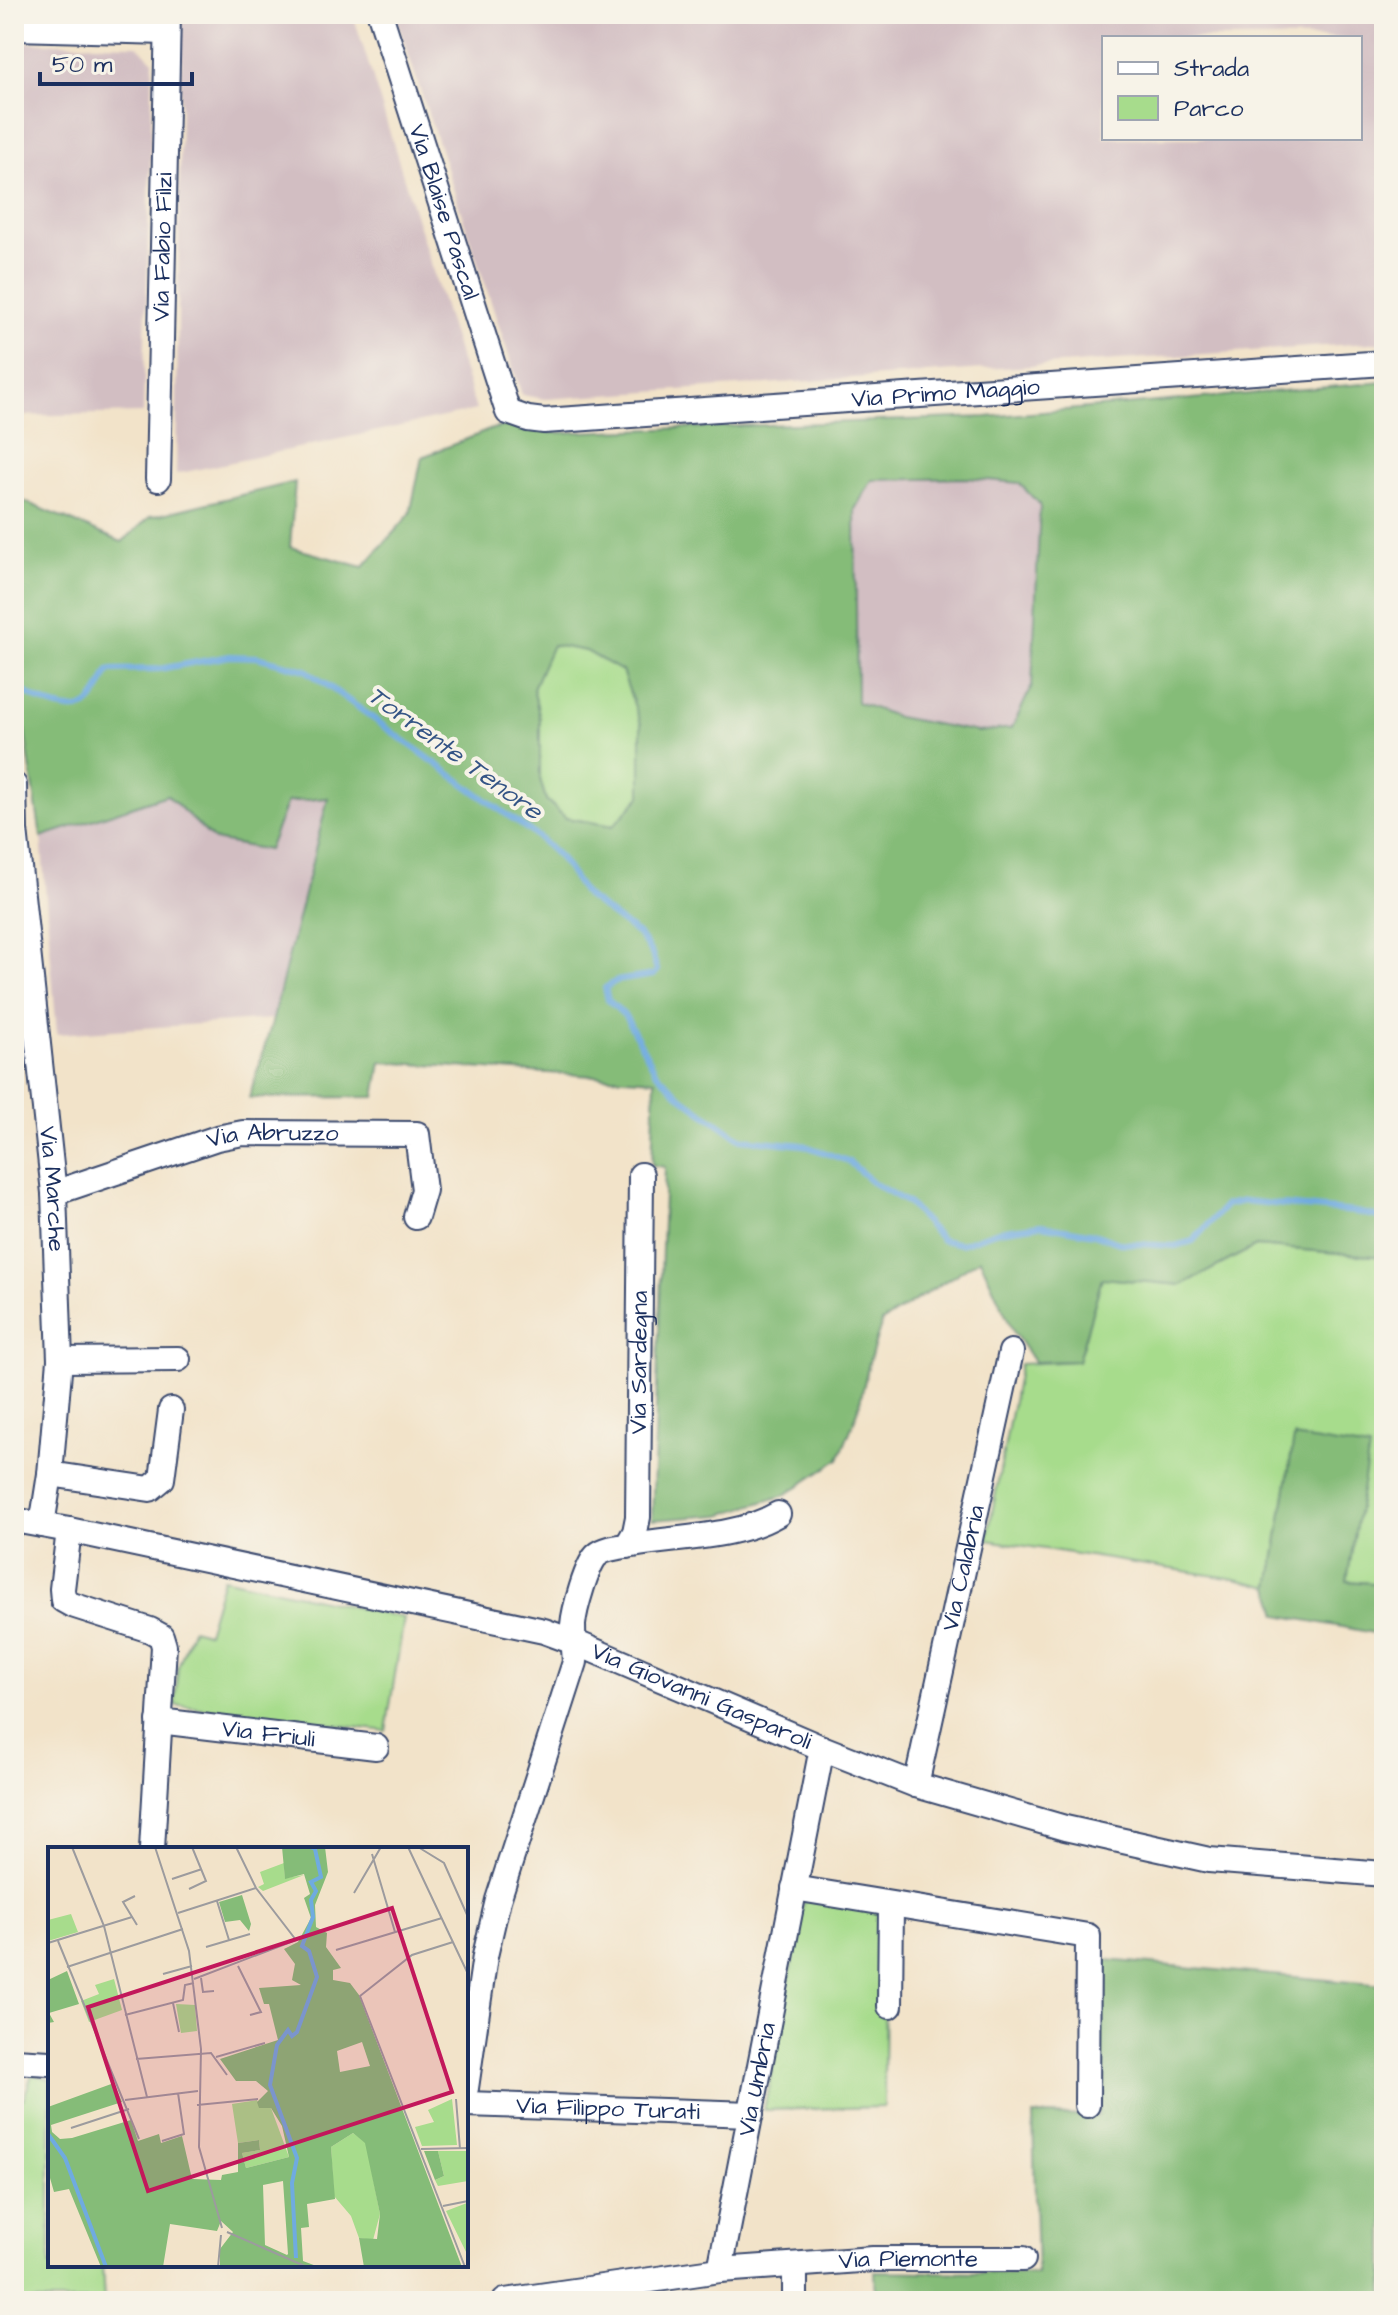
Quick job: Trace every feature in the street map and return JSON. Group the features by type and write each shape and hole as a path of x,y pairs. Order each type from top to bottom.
{"street":[{"name":"Via Blaise Pascal","path":"380,14 508,412"},
{"path":"14,28 167,23"},
{"name":"Via Fabio Filzi","path":"158,479 167,23"},
{"name":"Via Primo Maggio","path":"508,412 544,421 1384,363"},
{"name":"Via Marche","path":"14,785 14,829 54,1193 60,1360 50,1474 42,1525"},
{"name":"Via Abruzzo","path":"54,1193 217,1138 243,1133 417,1134 424,1190 416,1217"},
{"name":"Via Sardegna","path":"627,1546 635,1532 638,1517 641,1175"},
{"name":"Via Calabria","path":"916,1785 1011,1352"},
{"path":"60,1360 178,1359"},
{"path":"50,1474 150,1489 162,1479 171,1410"},
{"path":"468,2075 498,1900 575,1662 573,1623 589,1568 596,1555 608,1549 736,1531 760,1525 778,1514"},
{"name":"Via Giovanni Gasparoli","path":"14,1520 544,1631 916,1785 1065,1828 1209,1860 1384,1874"},
{"path":"69,1530 63,1600 150,1630 161,1636 164,1646 152,1847"},
{"name":"Via Friuli","path":"159,1721 376,1747"},
{"name":"Via Umbria","path":"720,2270 822,1748"},
{"path":"794,1888 1088,1936 1087,2105"},
{"path":"890,2006 891,1905"},
{"path":"14,2061 48,2063"},
{"name":"Via Filippo Turati","path":"468,2104 751,2114"},
{"name":"Via Piemonte","path":"505,2301 720,2270 873,2259 1023,2259"},
{"path":"795,2265 795,2301"}],"shaded area":[{"path":"182,14 353,14 476,410 176,474"},
{"path":"395,14 1384,14 1384,342 545,399 522,395"},
{"path":"14,42 137,45 153,61 143,413 14,416"},
{"path":"967,478 1019,483 1040,505 1032,687 1012,728 978,732 897,717 856,701 855,509 872,480"},
{"path":"167,794 214,840 287,802 329,798 273,1019 57,1034 41,837"}],"green space":[{"path":"1384,382 1384,1257 1256,1246 1182,1285 1102,1278 1078,1361 1034,1362 1013,1331 980,1259 882,1322 858,1411 839,1459 785,1495 720,1515 652,1520 665,1167 652,1165 655,1080 381,1062 375,1097 249,1098 273,1019 328,798 287,802 268,850 214,840 167,795 41,837 24,726 14,717 14,510 23,501 122,542 150,517 295,482 290,547 363,567 410,514 422,457 492,429 523,422 550,433 986,417","holes":["967,478 1019,483 1040,505 1032,686 1012,728 978,732 897,717 857,702 855,509 872,480","552,645 586,651 622,671 641,724 641,796 613,826 566,818 546,800 540,779 540,719 533,688"]},
{"path":"551,644 586,651 622,671 642,724 641,796 614,826 566,818 546,800 540,779 540,719 533,688"},
{"path":"1256,1246 1384,1257 1384,1584 1347,1581 1295,1437 1270,1587 987,1540 1020,1364 1078,1361 1102,1278 1182,1285"},
{"path":"1294,1437 1369,1449 1347,1581 1384,1584 1384,1635 1278,1615 1270,1587"},
{"path":"223,1578 404,1618 386,1731 175,1705 178,1667 192,1629 207,1633"},
{"path":"804,1900 885,1912 884,2107 764,2110"},
{"path":"1095,1959 1384,1985 1384,2301 876,2301 875,2271 1037,2274 1033,2115 1098,2116"},
{"path":"32,2074 48,2078 48,2267 102,2267 104,2301 14,2301 14,2104 24,2098"}],"waterway":[{"name":"Torrente Tenore","path":"14,684 51,705 73,709 82,708 93,700 109,670 159,669 230,656 257,657 306,670 538,837 560,858 585,895 639,935 652,954 657,970 654,975 616,981 605,988 608,1000 625,1016 656,1072 681,1097 741,1139 803,1145 848,1161 875,1184 908,1203 942,1240 961,1244 998,1231 1041,1225 1094,1234 1119,1243 1175,1246 1193,1241 1226,1205 1244,1201 1355,1212 1384,1218"}]}
